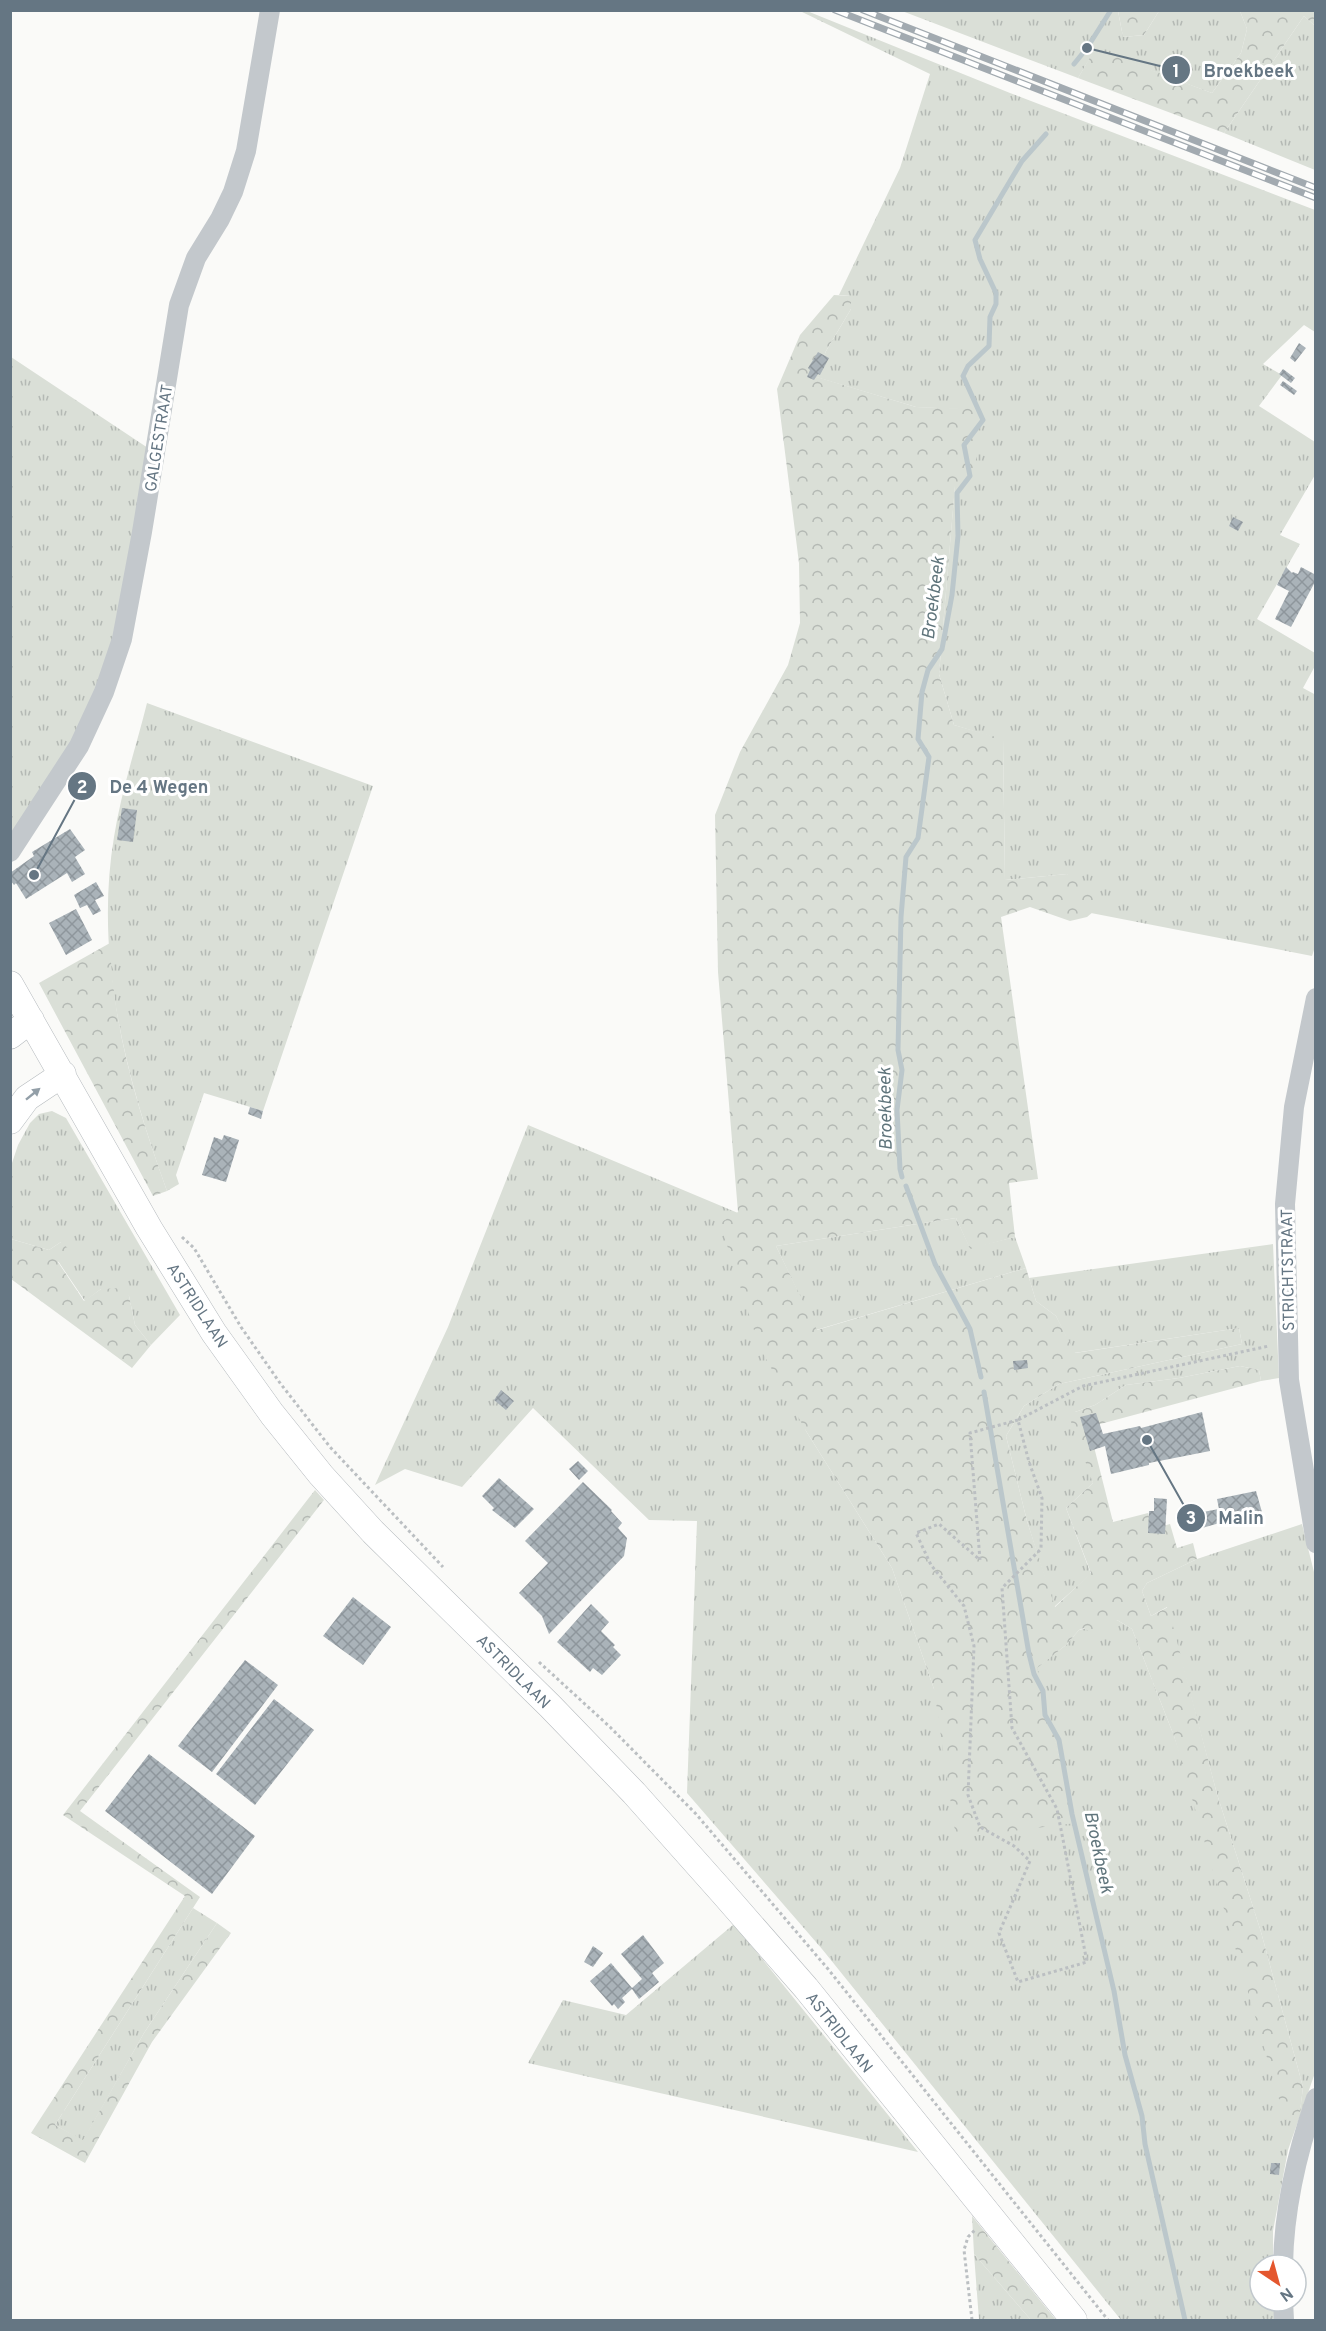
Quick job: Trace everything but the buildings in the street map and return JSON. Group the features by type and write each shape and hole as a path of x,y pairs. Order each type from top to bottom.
{"main road":[{"name":"ASTRIDLAAN","path":"10,984 149,1228 214,1333 272,1414 321,1475 373,1532 550,1706 634,1793 806,1988 1074,2320"},
{"path":"10,1036 31,1020"},
{"path":"10,1121 27,1098 63,1074"}],"street":[{"name":"GALGESTRAAT","path":"10,852 79,746 104,692 122,639 179,305 196,258 220,219 233,192 246,151 270,10"},
{"name":"STRICHTSTRAAT","path":"1316,998 1294,1107 1285,1204 1289,1380 1316,1543"},
{"path":"1284,2253 1286,2214 1293,2176 1316,2098"}],"path":[{"path":"1018,1420 1029,1462 1042,1498 1041,1549 1002,1588 1012,1728 1057,1809 1087,1962 1018,1982 999,1933 1030,1861 1014,1846 980,1827 968,1795 974,1646 964,1606 931,1565 916,1533 939,1524 980,1560 970,1433 1018,1420 1083,1386 1288,1342"},
{"path":"972,2320 964,2250 968,2237 990,2217"}],"green space":[{"path":"1118,10 1159,11 1144,35 1123,37"},
{"path":"800,11 807,11 1010,93 1315,210 1315,332 1304,325 1263,364 1282,375 1259,406 1315,442 1315,475 1280,535 1300,544 1257,619 1315,653 1315,666 1303,688 1316,695 1316,944 1312,956 1091,913 1098,906 1067,874 1005,880 1003,740 954,725 939,674 955,485 980,410 916,407 816,377 826,351 851,309 851,296 839,295 900,168 930,74"},
{"path":"902,11 1118,11 1123,37 1144,35 1159,11 1240,11 1247,29 1241,53 1212,93 1095,50 1078,78"},
{"path":"1240,11 1315,11 1315,26 1304,16 1224,133 1078,78 1095,49 1212,93 1241,53 1247,29"},
{"path":"1304,16 1315,26 1315,170 1224,133"},
{"path":"834,295 851,296 851,309 826,351 817,377 916,407 980,409 974,484 955,486 939,674 954,725 1003,739 1005,880 1067,874 1092,886 1099,907 1087,917 1070,921 1030,907 1001,917 1038,1179 1009,1183 1015,1237 970,1249 956,1218 776,1246 817,1330 1026,1268 1036,1301 1056,1316 1075,1353 1239,1328 1242,1344 1059,1384 1024,1406 1006,1436 1027,1521 1055,1607 1091,1573 1066,1508 1093,1483 1070,1419 1075,1412 1095,1405 1126,1385 1179,1378 1240,1366 1259,1370 1261,1381 1089,1427 1113,1522 1148,1513 1152,1529 1170,1524 1177,1548 1193,1543 1197,1559 1147,1583 1142,1591 1151,1616 1168,1607 1217,1794 1261,1932 1303,2087 1300,2112 1285,2120 1174,1736 1132,1629 1117,1620 1107,1632 1094,1635 1084,1628 1079,1630 1066,1645 1037,1668 1076,1823 956,1838 934,1689 892,1568 806,1431 759,1346 720,1223 738,1212 718,972 715,815 740,752 788,665 800,623 799,563 777,389 800,335"},
{"path":"11,357 148,448 121,603 106,664 96,693 79,731 11,838"},
{"path":"147,703 373,786 263,1111 204,1093 176,1175 179,1184 167,1191 127,1061 111,972 108,927 109,882 114,837"},
{"path":"110,943 116,1007 129,1069 146,1130 167,1191 153,1196 39,983"},
{"path":"52,1111 66,1118 180,1315 151,1345 135,1325 129,1296 101,1289 85,1301 58,1261 61,1242 49,1250 11,1239 11,1166 18,1145 30,1123 39,1114"},
{"path":"528,1125 738,1213 806,1431 892,1568 934,1689 1076,1823 1036,1668 1066,1645 1079,1630 1117,1620 1132,1629 1174,1736 1300,2111 1303,2087 1261,1932 1217,1794 1167,1607 1151,1616 1142,1591 1147,1583 1197,1559 1302,1524 1316,1580 1316,2070 1288,2150 1273,2231 1273,2253 1248,2253 1248,2313 1275,2313 1276,2320 1121,2320 822,1949 687,1793 697,1521 649,1520 533,1408 462,1487 405,1469 375,1485 448,1327"},
{"path":"956,1218 970,1248 1015,1237 1026,1268 816,1330 776,1246"},
{"path":"11,1239 49,1250 61,1242 72,1252 58,1262 84,1301 101,1289 122,1288 129,1296 135,1325 151,1345 132,1368 11,1279"},
{"path":"1273,1244 1279,1378 1261,1381 1259,1370 1240,1366 1179,1378 1126,1385 1095,1405 1075,1412 1093,1483 1066,1508 1091,1574 1054,1607 1027,1521 1006,1436 1024,1406 1059,1384 1242,1344 1239,1328 1074,1353 1056,1316 1036,1301 1029,1278"},
{"path":"315,1490 324,1500 80,1811 200,1897 55,2125 83,2140 144,2033 217,1923 231,1933 152,2042 85,2163 31,2133 185,1896 63,1815"},
{"path":"193,1908 217,1923 144,2033 83,2141 55,2125"},
{"path":"734,1924 918,2152 528,2063 563,2000 626,2015"},
{"path":"972,2216 1056,2320 1031,2320 974,2254"},
{"path":"974,2254 1031,2320 979,2320"}],"waterway":[{"name":"Broekbeek","path":"1074,64 1111,10"},
{"name":"Broekbeek","path":"902,1177 897,1110 902,1070 898,1050 901,917 906,857 918,838 929,757 918,739 922,692 928,670 942,649 952,595 958,536 957,493 970,476 964,445 983,420 963,376 968,366 989,346 990,317 996,304 996,293 980,259 975,240 1022,161 1046,134"},
{"name":"Broekbeek","path":"906,1186 935,1264 970,1329 981,1377"},
{"name":"Broekbeek","path":"984,1392 1029,1654 1034,1674 1043,1691 1045,1715 1059,1740 1072,1814 1114,1991 1125,2055 1142,2116 1145,2144 1185,2320"}],"railway":[{"path":"835,10 1316,198"},
{"path":"863,10 1316,188"}],"place":[{"name":"Broekbeek","path":"1087,48"},
{"name":"De 4 Wegen","path":"34,875"},
{"name":"Malin","path":"1147,1440"}]}
